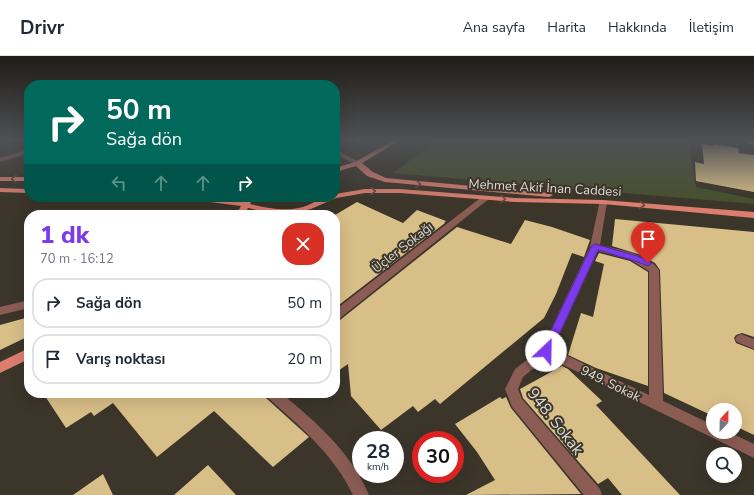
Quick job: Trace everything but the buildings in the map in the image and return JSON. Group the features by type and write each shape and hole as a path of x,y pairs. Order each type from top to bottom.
{"main road":[{"path":"340,168 361,160"},
{"path":"357,163 370,174 385,180 553,195 603,202"},
{"path":"0,179 24,180"},
{"path":"0,190 24,191"},
{"name":"Mehmet Akif İnan Caddesi","path":"340,196 366,191 400,191 515,200 603,202 754,215"},
{"name":"Mehmet Akif İnan Caddesi","path":"224,202 246,205 264,210"},
{"path":"243,210 248,202"},
{"name":"Mehmet Akif İnan Caddesi","path":"300,210 321,202"},
{"path":"0,368 24,356"}],"street":[{"path":"352,160 357,163"},
{"name":"Üçler Sokağı","path":"340,312 486,198"},
{"path":"546,351 595,247 603,202"},
{"path":"595,247 638,259 648,263 654,270 656,405"},
{"path":"0,311 24,305"},
{"path":"741,339 754,344"},
{"name":"949. Sokak","path":"546,351 706,429"},
{"name":"948. Sokak","path":"546,351 519,373 511,389 517,403 594,495"},
{"path":"278,398 318,432 353,476 361,495"},
{"name":"949. Sokak","path":"728,439 754,451"}],"green space":[{"path":"410,160 691,160 696,187 754,199 754,204 393,173"}],"route":[{"path":"546,351 595,247 648,263"}]}
